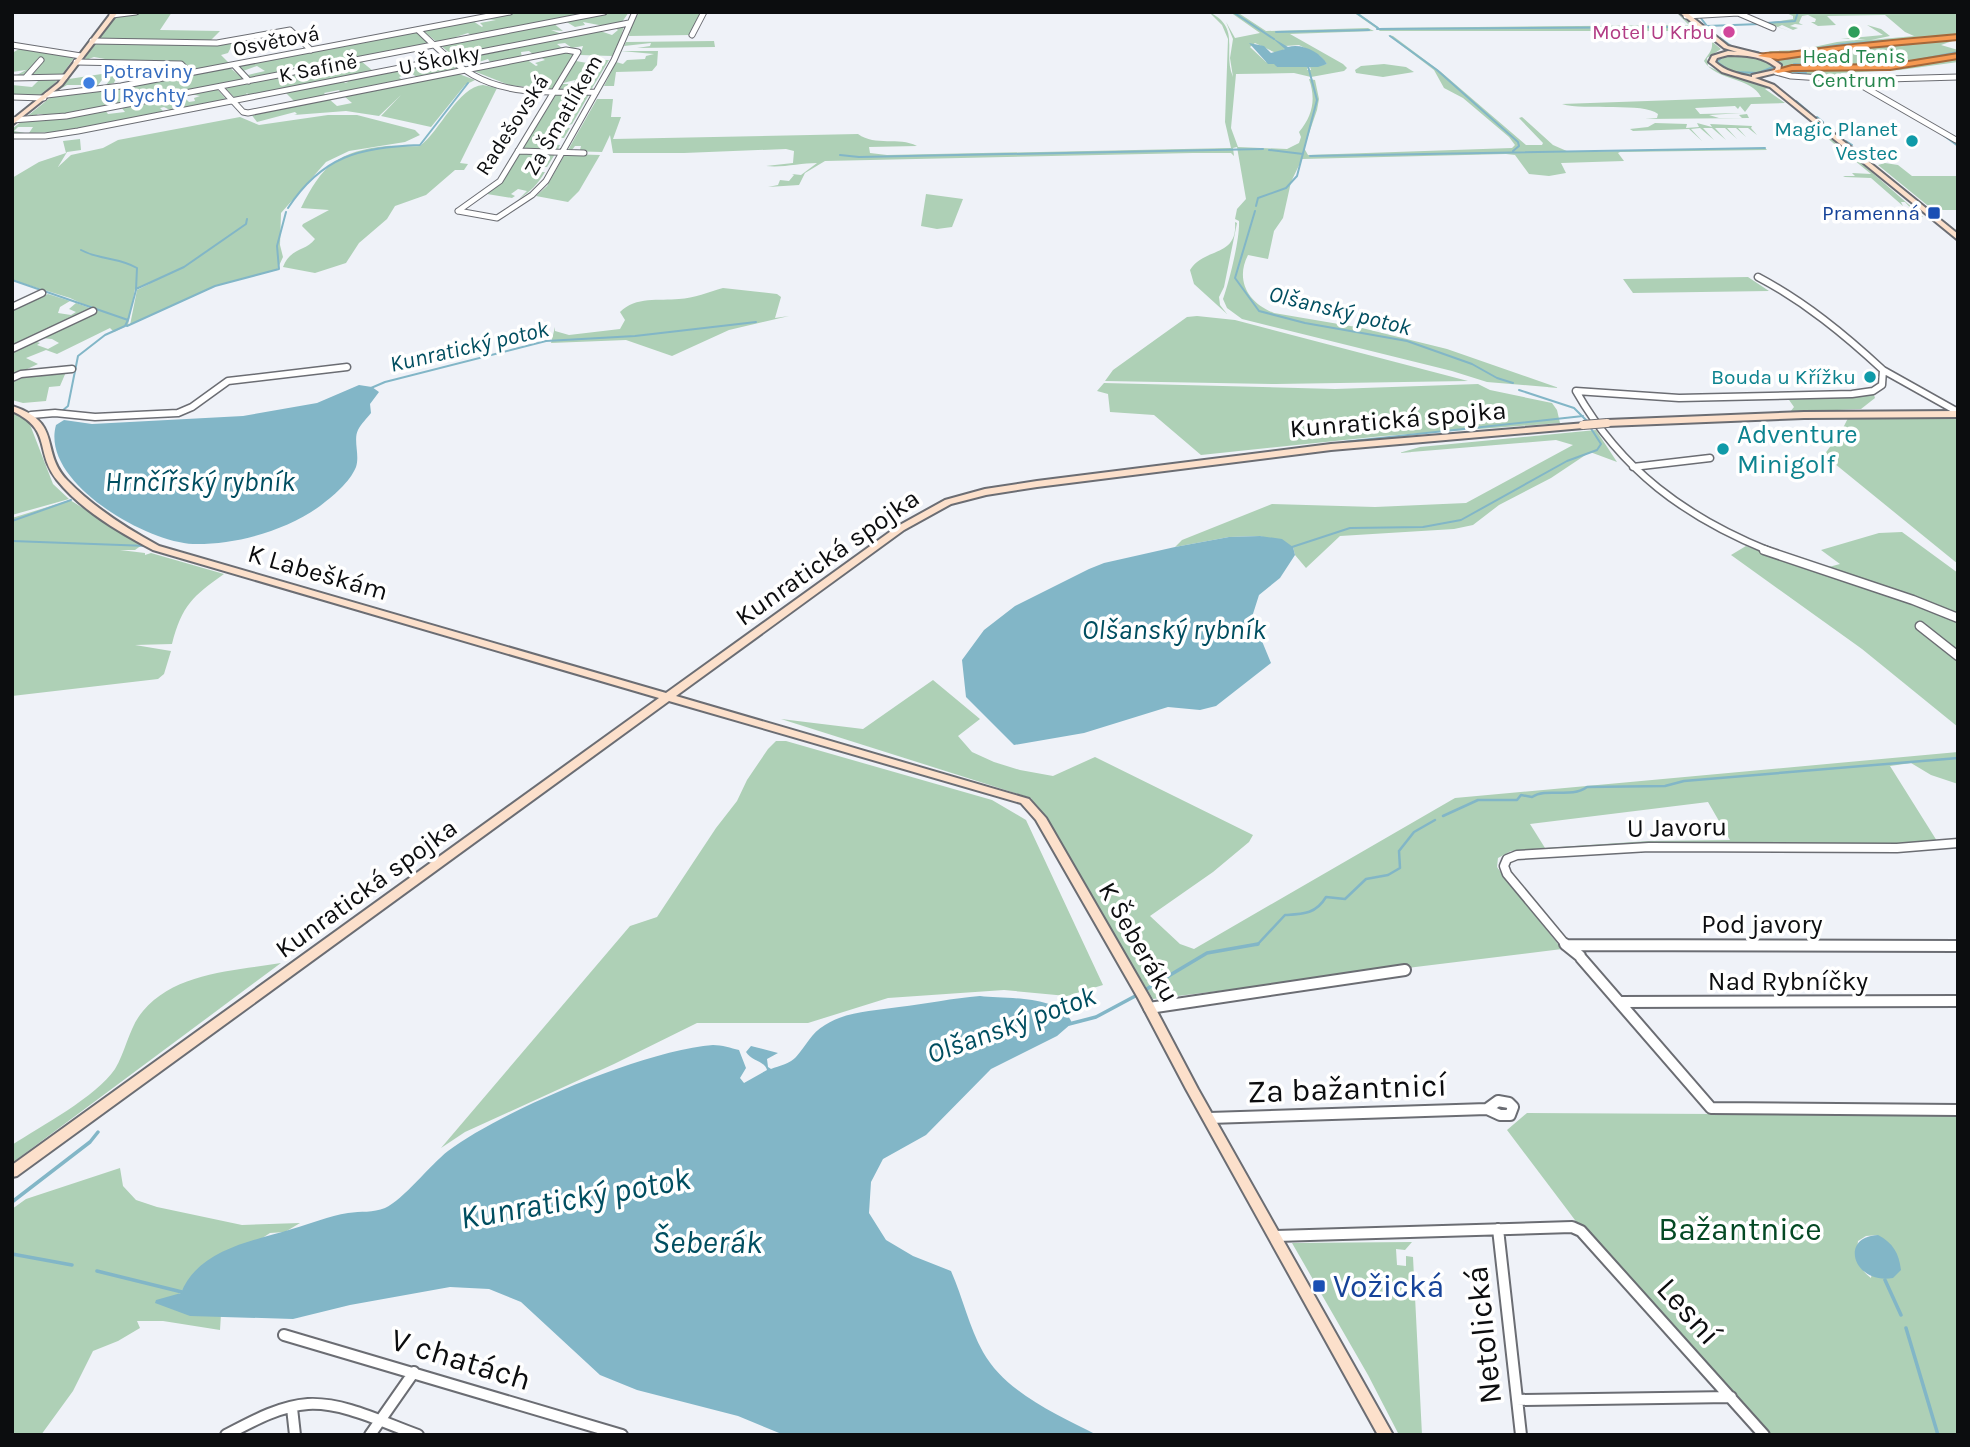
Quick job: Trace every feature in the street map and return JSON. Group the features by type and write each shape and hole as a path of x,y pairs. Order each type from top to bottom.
{"highway":[{"path":"1762,56 1780,57 1855,45 1958,37"},
{"path":"1775,72 1793,68 1890,67 1958,56"}],"main road":[{"path":"14,121 65,77 114,13"},
{"path":"1684,14 1726,51 1713,59 1714,65 1772,86"},
{"path":"1719,43 1749,54"},
{"path":"1721,55 1749,54 1777,63 1775,72 1766,79 1772,86 1958,239"},
{"path":"1741,75 1775,72"},
{"path":"12,408 31,415"},
{"name":"Kunratická spojka","path":"12,1172 901,528 936,507 965,497 1037,484 1263,455 1583,425 1804,415 1958,413"},
{"name":"K Labeškám","path":"31,415 40,424 49,457 63,481 121,526 156,548 670,696"},
{"path":"696,678 691,696 696,704"},
{"path":"641,688 652,694 655,701 649,713"},
{"name":"K Šeberáku","path":"670,696 1025,801 1040,818 1144,999 1386,1435"}],"street":[{"path":"114,13 136,12"},
{"name":"Osvětová","path":"12,97 99,89 510,12"},
{"path":"14,121 66,116 604,12"},
{"name":"Za Šmatlíkem","path":"497,218 541,187 596,92 635,12"},
{"path":"692,35 704,12"},
{"path":"1684,14 1738,13 1773,28"},
{"name":"K Safině","path":"12,136 60,134 629,23"},
{"path":"92,41 217,43 290,30 311,50"},
{"path":"418,30 475,76 504,86 596,92"},
{"path":"12,45 81,56"},
{"name":"U Školky","path":"234,101 243,112 248,113 573,50"},
{"name":"Radešovská","path":"497,218 458,211 494,187 578,52 573,50"},
{"path":"26,78 41,60"},
{"path":"76,62 181,64 190,73"},
{"path":"234,65 249,81"},
{"path":"1775,72 1852,80 1958,78"},
{"path":"12,78 65,77"},
{"path":"1852,80 1956,141"},
{"path":"220,87 234,101"},
{"path":"518,151 584,153"},
{"path":"1758,277 1810,307 1883,370 1958,413"},
{"path":"12,307 42,293"},
{"path":"12,349 93,311"},
{"path":"31,415 95,417 178,413 192,407 228,381 347,367"},
{"path":"12,379 21,374 72,369"},
{"path":"1883,370 1882,385 1873,391 1852,394 1679,398 1576,391 1608,441 1633,467 1678,501 1740,538 1808,565 1903,595 1958,618"},
{"path":"1633,467 1710,458"},
{"path":"1920,626 1958,656"},
{"name":"U Javoru","path":"1566,944 1507,874 1504,866 1507,859 1517,855 1649,847 1897,848 1958,844"},
{"path":"1566,944 1711,1108 1958,1110"},
{"name":"Pod javory","path":"1566,944 1958,946"},
{"path":"1144,999 1405,970"},
{"name":"Nad Rybníčky","path":"1619,1002 1955,1004"},
{"name":"Za bažantnicí","path":"1209,1118 1487,1110"},
{"name":"Lesní","path":"1498,1229 1572,1227 1585,1235 1764,1435"},
{"path":"1276,1236 1498,1229"},
{"name":"Netolická","path":"1498,1229 1521,1435"},
{"name":"V chatách","path":"284,1335 622,1435"},
{"path":"370,1435 414,1372"},
{"path":"1517,1400 1731,1397"},
{"path":"226,1435 276,1412 310,1404 331,1407 418,1435"},
{"path":"292,1408 295,1435"}],"green space":[{"path":"141,12 172,12 160,30 220,31 210,41 99,39 116,16"},
{"path":"517,12 599,12 473,37 468,33 456,37 458,40 438,43 422,30 473,21 482,27 480,23 496,20 483,19"},
{"path":"610,12 629,12 622,22 604,26 583,22 585,25 575,27 565,21"},
{"path":"640,12 702,12 690,35 629,36 632,22"},
{"path":"1209,12 1219,18 1228,33 1230,67 1233,77 1230,58 1233,39 1226,22 1235,38 1260,33 1230,12 1237,12 1266,31 1368,28 1374,31 1290,34 1343,64 1347,68 1344,71 1311,77 1294,73 1236,74 1231,128 1238,147 1287,149 1299,143 1299,132 1312,107 1309,79 1315,80 1319,99 1304,148 1308,155 1512,148 1515,145 1463,98 1444,88 1434,70 1388,35 1441,72 1526,145 1543,143 1519,118 1522,117 1553,145 1569,152 1767,150 1620,152 1618,153 1624,161 1561,163 1566,173 1549,176 1529,174 1515,155 1506,154 1302,159 1291,182 1283,218 1274,231 1268,259 1248,255 1244,264 1246,290 1257,303 1274,313 1362,328 1447,349 1559,388 1487,382 1242,319 1227,308 1223,299 1238,238 1239,221 1235,219 1237,209 1246,199 1237,147 1233,148 1234,156 1231,153 1193,153 825,161 805,173 799,185 768,187 778,185 780,180 789,181 794,175 792,174 801,175 817,163 766,166 793,163 794,151 786,149 613,153 610,135 602,152 567,151 580,150 581,146 568,150 597,99 613,99 611,117 621,117 613,139 858,134 872,140 917,146 869,147 870,153 887,155 1231,148 1225,122 1228,39 1222,25","holes":["1255,43 1276,53 1285,49 1285,46 1299,45 1320,56 1327,64 1310,67 1311,70 1307,70 1308,67 1277,67 1276,64 1266,62 1250,47"]},
{"path":"1353,12 1357,12 1378,28 1689,25 1676,12 1721,49 1707,58 1708,66 1704,61 1711,50 1712,42 1692,31 1380,31"},
{"path":"1784,12 1958,12 1958,36 1843,46 1786,55 1764,55 1770,51 1800,50 1866,39 1841,39 1883,35 1867,25 1881,29 1890,36 1871,40 1914,36 1885,15 1827,16 1836,25 1818,26 1811,22 1816,19 1808,15 1802,16 1799,23 1803,25 1790,26 1798,28 1793,30 1782,25 1778,27 1790,31 1765,23 1793,19 1793,16"},
{"path":"553,23 563,31 551,30 562,34 452,55 440,45"},
{"path":"624,26 612,56 580,55 583,46 572,48 565,43 557,44 561,50 534,55 529,51 521,52 522,58 490,62 488,59 479,62 476,60 463,64 457,59 600,31 612,35 618,30 615,28"},
{"path":"416,31 432,45 295,70 294,67 282,69 284,73 252,79 248,75 265,71 257,66 243,71 238,65"},
{"path":"1958,39 1941,45 1958,50 1958,55 1905,65 1784,67 1775,59 1852,48"},
{"path":"234,41 228,53 221,55 230,64 193,72 184,63 102,61 105,59 94,57 83,61 96,43 229,44"},
{"path":"714,41 715,47 637,48 650,46 651,43 624,46 626,42"},
{"path":"21,48 74,58 61,76 15,76 26,70 12,72 12,53"},
{"path":"567,51 575,53 552,90 509,85 471,70 526,59 536,66 538,65 535,63 545,60 540,57 529,59"},
{"path":"621,51 658,51 657,65 652,71 616,72 614,86 604,86 616,62 623,64 627,60 645,59 646,56 654,54"},
{"path":"1729,55 1760,57 1774,64 1774,68 1761,74 1736,73 1716,62"},
{"path":"1958,58 1958,62 1900,70 1840,73 1846,77 1793,74 1785,71 1797,68 1887,69"},
{"path":"451,60 462,70 418,78 411,73 399,77 403,81 342,94 339,90 324,93 327,97 296,103 285,92 343,81 345,83 347,80"},
{"path":"589,60 609,60 591,90 559,90 562,84 587,84 574,83 575,80 563,83 576,61 587,63"},
{"path":"361,61 373,71 251,95 246,93 248,96 235,98 224,87"},
{"path":"1384,64 1406,67 1414,72 1383,77 1356,73 1355,70 1361,66"},
{"path":"1708,66 1724,74 1766,85 1769,88 1765,89 1785,103 1751,104 1745,112 1740,106 1738,109 1735,106 1695,108 1700,114 1742,113 1709,115 1719,118 1742,118 1739,115 1747,114 1749,118 1645,119 1657,118 1658,114 1640,108 1562,104 1761,97 1750,86 1717,72"},
{"path":"229,67 245,80 66,115 41,117 43,114 38,114 25,118 51,97 94,92"},
{"path":"108,73 179,74 116,78 114,83 106,85 109,81 105,81 107,77 104,77 96,88 80,90 83,85 67,85 55,92 69,79"},
{"path":"459,74 475,80 465,85 431,127 381,116 401,95 379,116 346,111 294,115 297,114 295,112 257,122 251,114 329,99 337,106 352,103 344,96"},
{"path":"41,78 58,80 41,96 12,96 12,85 32,87"},
{"path":"483,85 497,88 460,163 468,164 464,170 455,170 426,195 395,206 387,219 359,243 346,263 315,273 283,267 290,256 315,239 303,224 329,210 301,208 316,181 325,171 344,156 370,148 420,146 465,93"},
{"path":"217,89 227,100 172,111 164,107 160,108 164,112 60,132 29,133 33,127 18,127 14,131 25,133 12,133 12,129 22,121 105,110 108,114 125,112 121,107 183,95 175,99 186,99 189,102 200,96 190,94"},
{"path":"557,93 590,93 572,124 563,127 570,128 564,138 552,138 548,144 560,145 557,151 522,150"},
{"path":"328,115 357,115 415,130 420,135 405,142 349,151 326,162 281,213 280,245 283,257 277,270 218,285 130,325 137,290 151,283 135,289 128,325 114,332 110,328 57,354 46,350 26,358 38,364 12,376 12,352 38,340 40,343 37,345 48,349 59,343 41,338 98,311 70,298 12,280 12,178 39,162 66,153 63,141 80,139 81,150 67,152 58,167 71,155 103,148 118,140 240,117 259,125"},
{"path":"1655,123 1687,124 1686,128 1699,127 1697,123 1712,127 1710,124 1752,126 1757,135 1748,128 1738,128 1746,137 1736,128 1727,128 1737,139 1725,128 1715,128 1726,140 1712,128 1703,128 1714,140 1700,128 1691,129 1702,141 1689,129 1630,129 1648,127"},
{"path":"1815,128 1844,148 1923,217 1919,217 1905,202 1901,202 1903,206 1871,178 1843,176 1855,176 1852,173 1871,174"},
{"path":"520,153 555,154 547,167 527,167 531,168 529,172 545,172 534,187 519,199 527,191 518,189 511,194 515,196 512,198 487,194 500,184"},
{"path":"565,154 600,155 579,191 568,202 536,196 547,186"},
{"path":"1878,165 1898,165 1912,176 1958,176 1958,210 1941,210 1927,205"},
{"path":"926,194 963,199 952,227 937,229 921,226"},
{"path":"1235,233 1224,287 1219,297 1220,305 1227,314 1194,284 1190,270 1203,258 1226,247"},
{"path":"1748,277 1769,291 1633,293 1623,279"},
{"path":"723,288 777,294 781,297 775,318 789,316 729,330 672,356 626,340 551,343 555,327 555,331 569,335 620,329 625,320 620,312 633,304 648,300 685,298"},
{"path":"48,294 70,301 60,307 58,313 71,315 76,312 69,309 76,303 90,308 12,345 12,310"},
{"path":"1187,317 1235,320 1468,381 1276,384 1105,381 1113,370"},
{"path":"66,372 60,386 49,387 46,401 23,403 12,400 12,381 22,376"},
{"path":"1104,383 1335,389 1478,384 1490,390 1552,403 1560,423 1383,436 1201,455 1154,415 1110,412 1108,394 1097,391"},
{"path":"1873,392 1875,398 1861,409 1790,412 1794,407 1787,397"},
{"path":"12,411 29,422 53,484 69,499 12,515"},
{"path":"1958,417 1958,564 1824,455 1848,418"},
{"path":"1596,430 1617,462 1590,452 1551,478 1499,505 1473,525 1454,529 1340,536 1306,568 1295,555 1293,547 1260,536 1229,537 1175,547 1182,540 1272,504 1375,507 1466,503 1573,445 1556,440 1399,453 1420,447"},
{"path":"70,500 142,545 135,550 120,550 145,555 151,553 224,574 190,603 180,620 172,644 135,645 171,651 164,674 158,679 12,696 12,518"},
{"path":"1902,532 1958,573 1958,616 1825,568 1840,564 1821,550 1879,533"},
{"path":"1746,546 1879,590 1958,621 1958,727 1862,649 1731,555"},
{"path":"933,680 980,719 958,736 972,752 1020,770 1053,776 1095,757 1253,835 1249,842 1213,872 1150,916 1180,944 1194,949 1455,798 1958,752 1958,784 1931,775 1911,763 1890,766 1937,841 1890,844 1646,843 1511,851 1498,858 1497,867 1562,949 1153,999 1031,798 781,719 863,729","holes":["1708,802 1730,840 1648,841 1545,848 1530,824"]},
{"path":"776,741 786,741 992,800 1026,820 1103,985 1067,996 1004,990 888,998 808,1023 697,1023 465,1132 441,1148 630,926 657,917 737,801 747,780"},
{"path":"281,963 12,1163 12,1145 82,1100 106,1080 119,1062 138,1017 156,998 172,988 207,975"},
{"name":"Bažantnice","path":"1720,1110 1958,1110 1958,1435 1769,1435 1584,1232 1507,1130 1527,1113 1715,1114","holes":["1878,1235 1871,1278 1858,1262 1858,1241 1866,1236"]},
{"path":"120,1168 123,1186 136,1200 157,1207 242,1225 300,1223 285,1232 270,1233 181,1291 174,1303 221,1314 220,1330 163,1321 137,1321 140,1328 93,1351 73,1391 41,1435 12,1435 12,1209 26,1199"},
{"path":"1412,1242 1405,1250 1396,1249 1397,1265 1406,1266 1406,1256 1413,1257 1422,1435 1399,1435 1368,1375 1292,1243"}],"water":[{"path":"1271,37 1288,47 1299,46 1310,50 1327,64 1318,67 1277,67 1268,64 1249,43 1264,46 1271,53 1285,49"},
{"name":"Hrnčířský rybník","path":"359,385 372,387 379,392 370,404 371,413 358,430 357,462 350,478 320,506 292,523 242,539 193,544 150,533 101,505 80,487 64,467 55,446 56,425 64,420 92,424 243,416 317,403"},
{"name":"Olšanský rybník","path":"1260,536 1282,539 1293,547 1295,555 1280,578 1259,595 1252,617 1271,663 1216,706 1200,710 1168,707 1084,733 1014,745 966,697 962,660 984,630 1015,606 1104,563 1229,537"},
{"name":"Šeberák","path":"980,996 1045,1003 1057,1007 1072,1023 1057,1036 991,1069 926,1135 883,1159 871,1182 869,1213 886,1240 913,1256 951,1271 983,1352 1005,1379 1050,1411 1097,1435 784,1435 738,1416 637,1390 600,1375 521,1302 489,1289 450,1287 350,1305 293,1319 190,1316 155,1303 156,1300 181,1293 200,1266 229,1249 334,1216 385,1208 400,1198 448,1151 472,1135 576,1084 651,1058 713,1045 739,1050 746,1068 740,1078 744,1083 767,1070 746,1052 751,1046 778,1053 767,1059 771,1069 794,1059 816,1032 833,1020 851,1014"},
{"path":"1878,1235 1888,1241 1899,1258 1901,1270 1893,1278 1869,1275 1856,1260 1855,1251 1858,1244 1866,1238"}],"waterway":[{"name":"Olšanský potok","path":"1233,12 1274,39"},
{"path":"1355,12 1378,28"},
{"path":"1689,12 1694,12"},
{"path":"1766,23 1795,21 1798,12"},
{"path":"1700,17 1707,26 1760,24"},
{"path":"1377,29 1682,27"},
{"path":"1276,32 1369,30"},
{"path":"1390,36 1437,70 1518,142 1519,146 1513,151"},
{"path":"1720,38 1734,48"},
{"path":"1795,52 1843,44 1910,39"},
{"path":"1787,59 1840,50 1913,44"},
{"path":"1744,50 1758,52"},
{"path":"1864,65 1912,61 1958,52"},
{"path":"1729,70 1717,62 1722,57 1731,55"},
{"path":"1735,72 1758,73 1773,67 1770,63"},
{"path":"1794,64 1823,66"},
{"name":"Olšanský potok","path":"1303,154 1317,100 1308,66"},
{"path":"1789,71 1806,73"},
{"path":"288,208 315,176 344,158 379,148 420,145 468,83"},
{"path":"1796,101 1809,112"},
{"path":"1817,117 1823,122"},
{"path":"1943,135 1958,146"},
{"path":"1846,141 1852,145"},
{"path":"1310,156 1765,148"},
{"path":"840,155 859,157 1263,149"},
{"path":"1855,149 1866,158"},
{"path":"1269,150 1303,154"},
{"name":"Olšanský potok","path":"1256,206 1258,198 1286,188 1297,176 1303,154"},
{"name":"Olšanský potok","path":"1255,211 1235,278 1259,311 1305,323 1407,341 1472,364 1497,378 1513,383"},
{"path":"127,326 215,286 279,269 277,246 286,212"},
{"path":"136,289 184,267 246,224 247,219"},
{"path":"81,250 137,268 136,289"},
{"path":"12,280 128,320"},
{"path":"128,320 136,289"},
{"path":"62,411 68,406 78,356 105,335 125,326 128,320"},
{"name":"Kunratický potok","path":"371,388 385,382 546,341 635,336 756,322"},
{"name":"Olšanský potok","path":"1519,390 1574,408 1582,416"},
{"path":"1343,442 1582,416"},
{"name":"Olšanský potok","path":"1582,416 1587,421"},
{"name":"Olšanský potok","path":"1292,547 1350,528 1423,527 1461,520 1567,461 1597,450 1601,444 1590,427"},
{"name":"Kunratický potok","path":"12,521 71,500"},
{"path":"12,541 148,546"},
{"path":"1443,816 1478,800 1517,800 1521,795 1532,797 1545,793 1574,792 1587,787 1665,786 1684,781 1958,758"},
{"name":"Olšanský potok","path":"1258,944 1285,915 1313,910 1326,897 1345,899 1366,879 1388,875 1400,868 1399,851 1414,832 1435,820"},
{"name":"Olšanský potok","path":"1145,990 1207,953 1258,944"},
{"name":"Olšanský potok","path":"1069,1024 1096,1017 1139,994"},
{"path":"12,1202 90,1142 98,1132"},
{"name":"Kunratický potok","path":"12,1254 72,1265"},
{"name":"Kunratický potok","path":"97,1271 182,1292"},
{"path":"1885,1280 1901,1315"},
{"path":"1906,1328 1938,1435"}],"place":[{"name":"Motel U Krbu","path":"1729,32"},
{"name":"Head Tenis Centrum","path":"1854,32"},
{"name":"Potraviny U Rychty","path":"89,83"},
{"name":"Magic Planet Vestec","path":"1912,141"},
{"name":"Pramenná","path":"1934,213"},
{"name":"Bouda u Křížku","path":"1870,377"},
{"name":"Adventure Minigolf","path":"1723,449"},
{"name":"Vožická","path":"1319,1286"}]}
